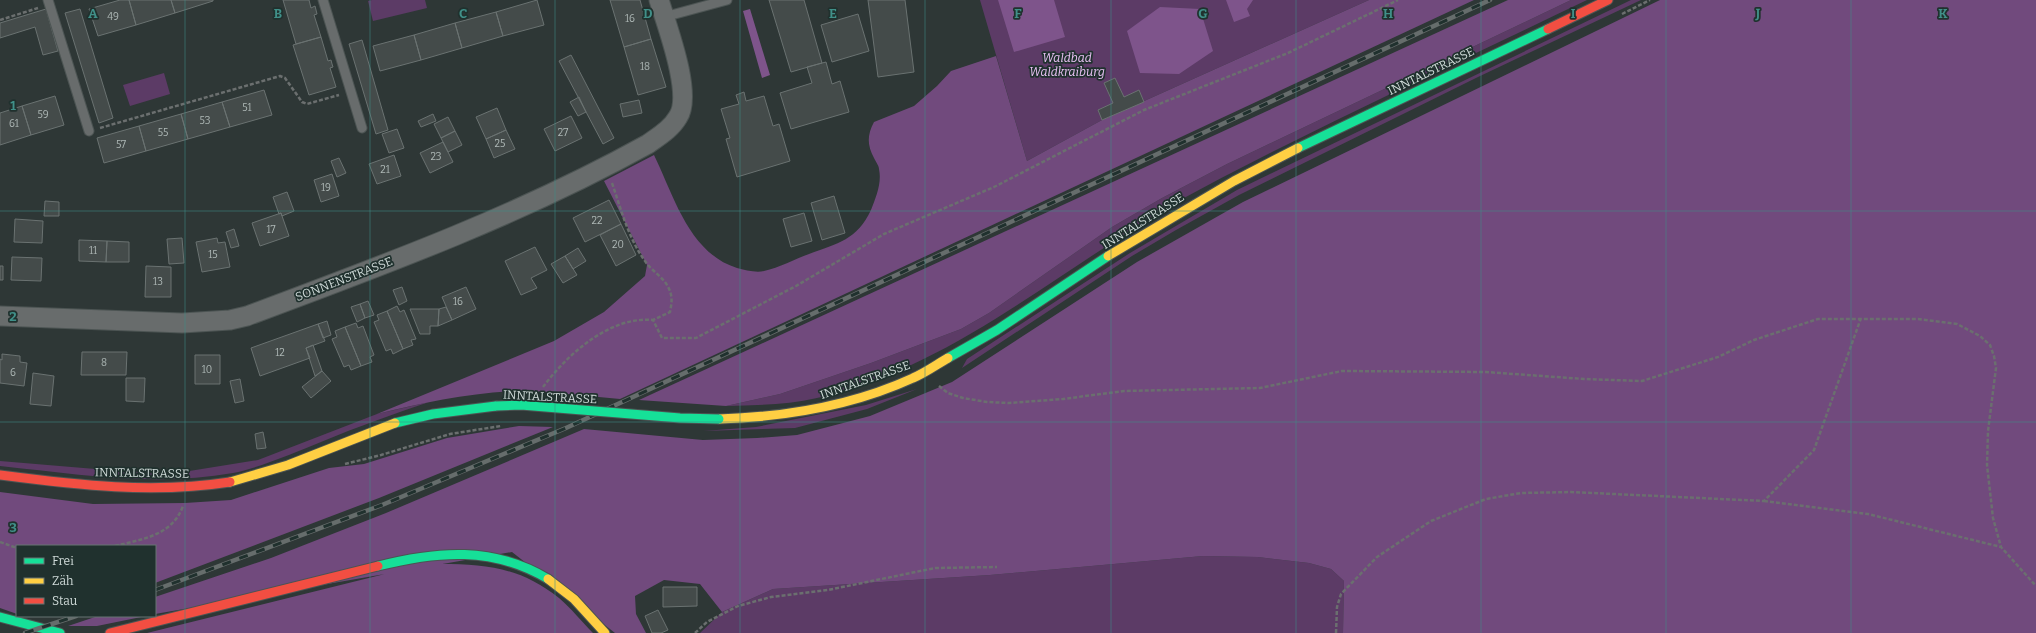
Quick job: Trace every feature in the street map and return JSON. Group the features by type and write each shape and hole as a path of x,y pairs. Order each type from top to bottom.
{"main road":[{"name":"INNTALSTRASSE","path":"0,474 96,485 162,488 213,484 261,474 373,430 409,420 463,409 496,406 540,406 680,418 719,419 770,416 820,409 860,397 913,378 997,330 1124,245 1234,181 1306,144 1608,0"},
{"path":"110,633 405,560 464,554 508,560 529,567 546,577 576,600 605,633"},
{"path":"0,617 60,633"}],"street":[{"name":"SONNENSTRASSE","path":"0,316 182,323 236,319 436,245 503,216 648,144 663,133 679,117 684,95 683,84 662,8"}],"lane":[{"path":"323,0 362,128"},
{"path":"662,8 727,0"},
{"path":"49,2 89,131"}],"path":[{"path":"653,320 662,338 696,338 796,286 884,234 994,187 1144,110 1288,53 1398,0"},
{"path":"1615,17 1650,0"},
{"path":"0,20 49,2"},
{"path":"89,131 280,76 285,78 302,102 307,104 351,91"},
{"path":"541,390 555,371 607,330 641,319 653,320 670,312 672,298 667,285 648,266 634,244 623,219 606,166"},
{"path":"944,381 937,385 948,393 962,398 987,402 1009,403 1063,399 1124,391 1260,388 1342,371 1486,372 1584,379 1642,381 1718,357 1754,340 1818,320 1861,318 1918,319 1956,324 1980,336 1990,345 1996,368 1988,431 1986,465 1993,518 2001,547 2036,586"},
{"path":"1764,501 1814,450 1861,318"},
{"path":"340,464 382,456 450,434 500,427"},
{"path":"1336,633 1337,607 1341,594 1377,557 1431,521 1486,499 1521,493 1571,492 1764,501 1868,514 2001,547"},
{"path":"119,545 149,537 168,529 179,517 185,500"},
{"path":"0,542 16,548"},
{"path":"695,633 707,622 738,606 771,597 828,590 935,568 997,567"}],"green space":[{"path":"425,0 427,8 373,21 368,1"},
{"name":"Waldbad Waldkraiburg","path":"980,0 1369,0 1102,120 1027,161"},
{"path":"1571,0 1587,0 1326,125 1171,205 1005,313 934,354 896,372 857,387 817,398 783,403 726,406 780,394 871,363 961,329 989,313 1112,227 1162,198 1227,164"},
{"path":"1631,0 1641,0 1478,77 1239,195 1132,256 962,368 967,359 1130,253 1237,190"},
{"path":"164,73 170,94 130,106 123,85"},
{"path":"917,389 867,409 795,428 703,431 756,427 866,405"},
{"path":"429,402 388,416 266,464 233,473 175,479 145,479 116,478 0,466 0,461 143,473 177,473 258,460 377,414"},
{"path":"1203,556 1258,557 1309,563 1331,569 1344,581 1343,633 700,633 722,612 773,589 990,575"}],"shaded area":[{"path":"998,0 1054,0 1065,37 1014,52"},
{"path":"1226,0 1253,0 1247,9 1250,16 1234,22"},
{"path":"1369,0 1474,0 620,399 529,391 498,392 429,402 377,414 554,341 604,312 645,276 647,265 604,181 654,155 676,205 695,236 707,250 720,261 737,268 761,272 781,266 838,243 853,234 859,228 866,220 871,210 877,195 880,179 879,168 869,144 870,131 874,122 914,106 937,86 951,71 996,56 1027,161 1102,120"},
{"path":"1508,0 1571,0 1227,164 1162,198 1112,227 989,313 961,329 871,363 780,394 726,406 639,400"},
{"path":"1660,0 2036,0 2036,633 1343,633 1344,581 1331,569 1309,563 1258,557 1203,556 990,575 773,589 722,612 700,584 664,580 635,596 636,614 646,633 615,633 512,552 156,614 156,597 271,558 386,513 584,429 703,440 757,438 797,435 870,416 952,382 1137,262 1243,202"},
{"path":"1160,7 1200,9 1213,51 1179,74 1140,73 1127,31"},
{"path":"750,9 770,75 762,78 743,11"},
{"path":"519,426 553,427 379,498 156,583 156,545 16,545 16,614 0,608 0,492 93,504 185,503 231,500 329,468 364,464 447,438"},
{"path":"441,564 489,567 517,574 531,580 559,598 593,633 147,633 405,569"},
{"path":"95,617 141,617 97,626 68,626"}],"building":[{"path":"120,0 129,0 136,25 98,36 89,9"},
{"path":"129,0 171,0 175,13 136,25"},
{"path":"171,0 213,0 213,1 175,13"},
{"path":"283,0 309,0 311,8 315,6 317,14 314,15 321,37 296,44"},
{"path":"537,0 544,25 503,36 496,12"},
{"path":"610,0 640,0 651,39 624,47"},
{"path":"769,0 804,0 822,63 791,72"},
{"path":"868,0 905,0 914,72 878,77"},
{"path":"46,9 58,51 43,55 35,27 0,38 0,23"},
{"path":"80,9 113,118 99,123 65,13"},
{"path":"496,12 503,36 462,48 455,23"},
{"path":"858,14 869,51 832,62 821,25"},
{"path":"455,23 462,48 421,60 414,35"},
{"path":"414,35 421,60 380,71 373,46"},
{"path":"321,37 328,61 331,60 333,67 330,68 336,87 309,95 293,45"},
{"path":"651,39 666,87 638,95 624,47"},
{"path":"362,40 388,130 376,134 349,44"},
{"path":"571,55 614,138 603,144 559,61"},
{"path":"826,62 832,84 840,81 849,112 791,129 780,93 812,83 807,67"},
{"path":"1115,78 1124,97 1139,90 1144,102 1102,120 1098,110 1113,103 1104,83"},
{"path":"264,90 272,115 230,127 222,102"},
{"path":"744,92 746,101 764,96 773,126 779,124 790,161 737,177 726,139 730,138 721,109 739,104 736,95"},
{"path":"55,96 64,125 31,135 22,106"},
{"path":"579,97 586,112 578,116 570,102"},
{"path":"639,100 642,113 623,117 620,104"},
{"path":"222,102 230,127 188,139 181,114"},
{"path":"22,106 31,135 0,145 0,113"},
{"path":"497,108 506,130 486,139 476,117"},
{"path":"181,114 188,139 146,151 139,126"},
{"path":"433,114 436,121 421,127 418,121"},
{"path":"571,116 582,138 555,151 544,129"},
{"path":"448,117 455,131 441,138 434,124"},
{"path":"139,126 146,151 104,163 97,138"},
{"path":"397,129 404,148 389,153 382,134"},
{"path":"506,130 515,149 494,158 486,139"},
{"path":"455,131 462,145 448,152 441,138"},
{"path":"443,142 453,162 430,173 420,153"},
{"path":"394,155 401,176 377,184 369,164"},
{"path":"339,158 346,173 337,177 331,161"},
{"path":"332,174 339,196 321,202 314,180"},
{"path":"287,192 294,211 282,216 281,213 279,214 273,197"},
{"path":"834,196 845,233 822,240 811,203"},
{"path":"609,200 621,224 585,242 573,218"},
{"path":"45,201 59,202 59,216 44,216"},
{"path":"281,213 289,236 260,246 252,223"},
{"path":"804,213 812,241 791,247 783,219"},
{"path":"15,219 43,221 42,243 14,242"},
{"path":"621,224 636,255 616,266 600,235"},
{"path":"234,229 239,246 231,248 226,232"},
{"path":"182,238 184,263 169,264 167,239"},
{"path":"217,238 218,243 225,242 230,267 202,272 196,242"},
{"path":"79,240 107,241 106,262 79,261"},
{"path":"107,241 129,242 129,262 106,262"},
{"path":"535,247 547,270 531,278 537,288 521,295 505,261"},
{"path":"578,248 586,261 573,269 565,256"},
{"path":"565,256 577,275 563,283 551,264"},
{"path":"12,257 42,258 41,281 11,280"},
{"path":"0,266 3,266 3,280 0,280"},
{"path":"146,266 171,267 171,297 145,297"},
{"path":"402,287 407,301 399,305 393,290"},
{"path":"466,287 476,309 452,320 442,297"},
{"path":"368,301 374,315 365,318 360,304"},
{"path":"360,304 365,318 357,322 351,307"},
{"path":"397,306 400,312 404,310 416,339 411,340 413,345 403,349 387,311"},
{"path":"446,307 452,320 438,326 439,309"},
{"path":"410,309 439,309 438,326 430,326 430,334 420,334"},
{"path":"387,311 403,349 393,354 391,349 386,351 374,322 379,320 377,315"},
{"path":"327,321 331,335 323,338 318,324"},
{"path":"356,323 358,328 363,326 374,355 370,357 372,362 361,366 345,327"},
{"path":"318,324 325,341 306,348 310,358 260,376 251,348"},
{"path":"345,327 361,366 351,370 349,365 344,367 332,339 337,337 335,331"},
{"path":"313,345 322,371 315,376 306,348"},
{"path":"82,352 127,352 126,375 81,375"},
{"path":"2,354 20,356 20,362 27,363 24,386 0,383 0,359 2,360"},
{"path":"195,355 220,355 220,384 195,384"},
{"path":"322,371 331,381 311,398 302,387"},
{"path":"33,373 54,376 51,406 30,404"},
{"path":"126,378 145,378 144,402 126,401"},
{"path":"240,379 244,401 235,403 230,381"},
{"path":"263,432 266,448 257,449 255,434"},
{"path":"663,587 697,587 697,606 663,607"},
{"path":"658,610 668,630 661,633 652,633 645,616"}],"railway":[{"path":"156,590 382,505 566,428 1490,0"},
{"path":"25,633 73,617"}],"traffic: fast":[{"path":"1298,148 1548,29"},
{"path":"948,358 997,330 1108,256"},
{"path":"496,406 521,405 680,418 719,419"},
{"path":"395,423 433,414 496,406"},
{"path":"378,566 422,557 464,554 486,556 507,561 527,568 548,579"},
{"path":"0,617 60,633"}],"traffic: slow":[{"path":"1108,256 1234,181 1298,148"},
{"path":"719,419 793,413 842,403 890,388 913,378 948,358"},
{"path":"230,482 288,465 395,423"},
{"path":"548,579 574,599 605,633"}],"traffic: jam":[{"path":"1548,29 1608,0"},
{"path":"0,475 86,485 144,488 201,486 230,482"},
{"path":"110,633 378,566"}]}
